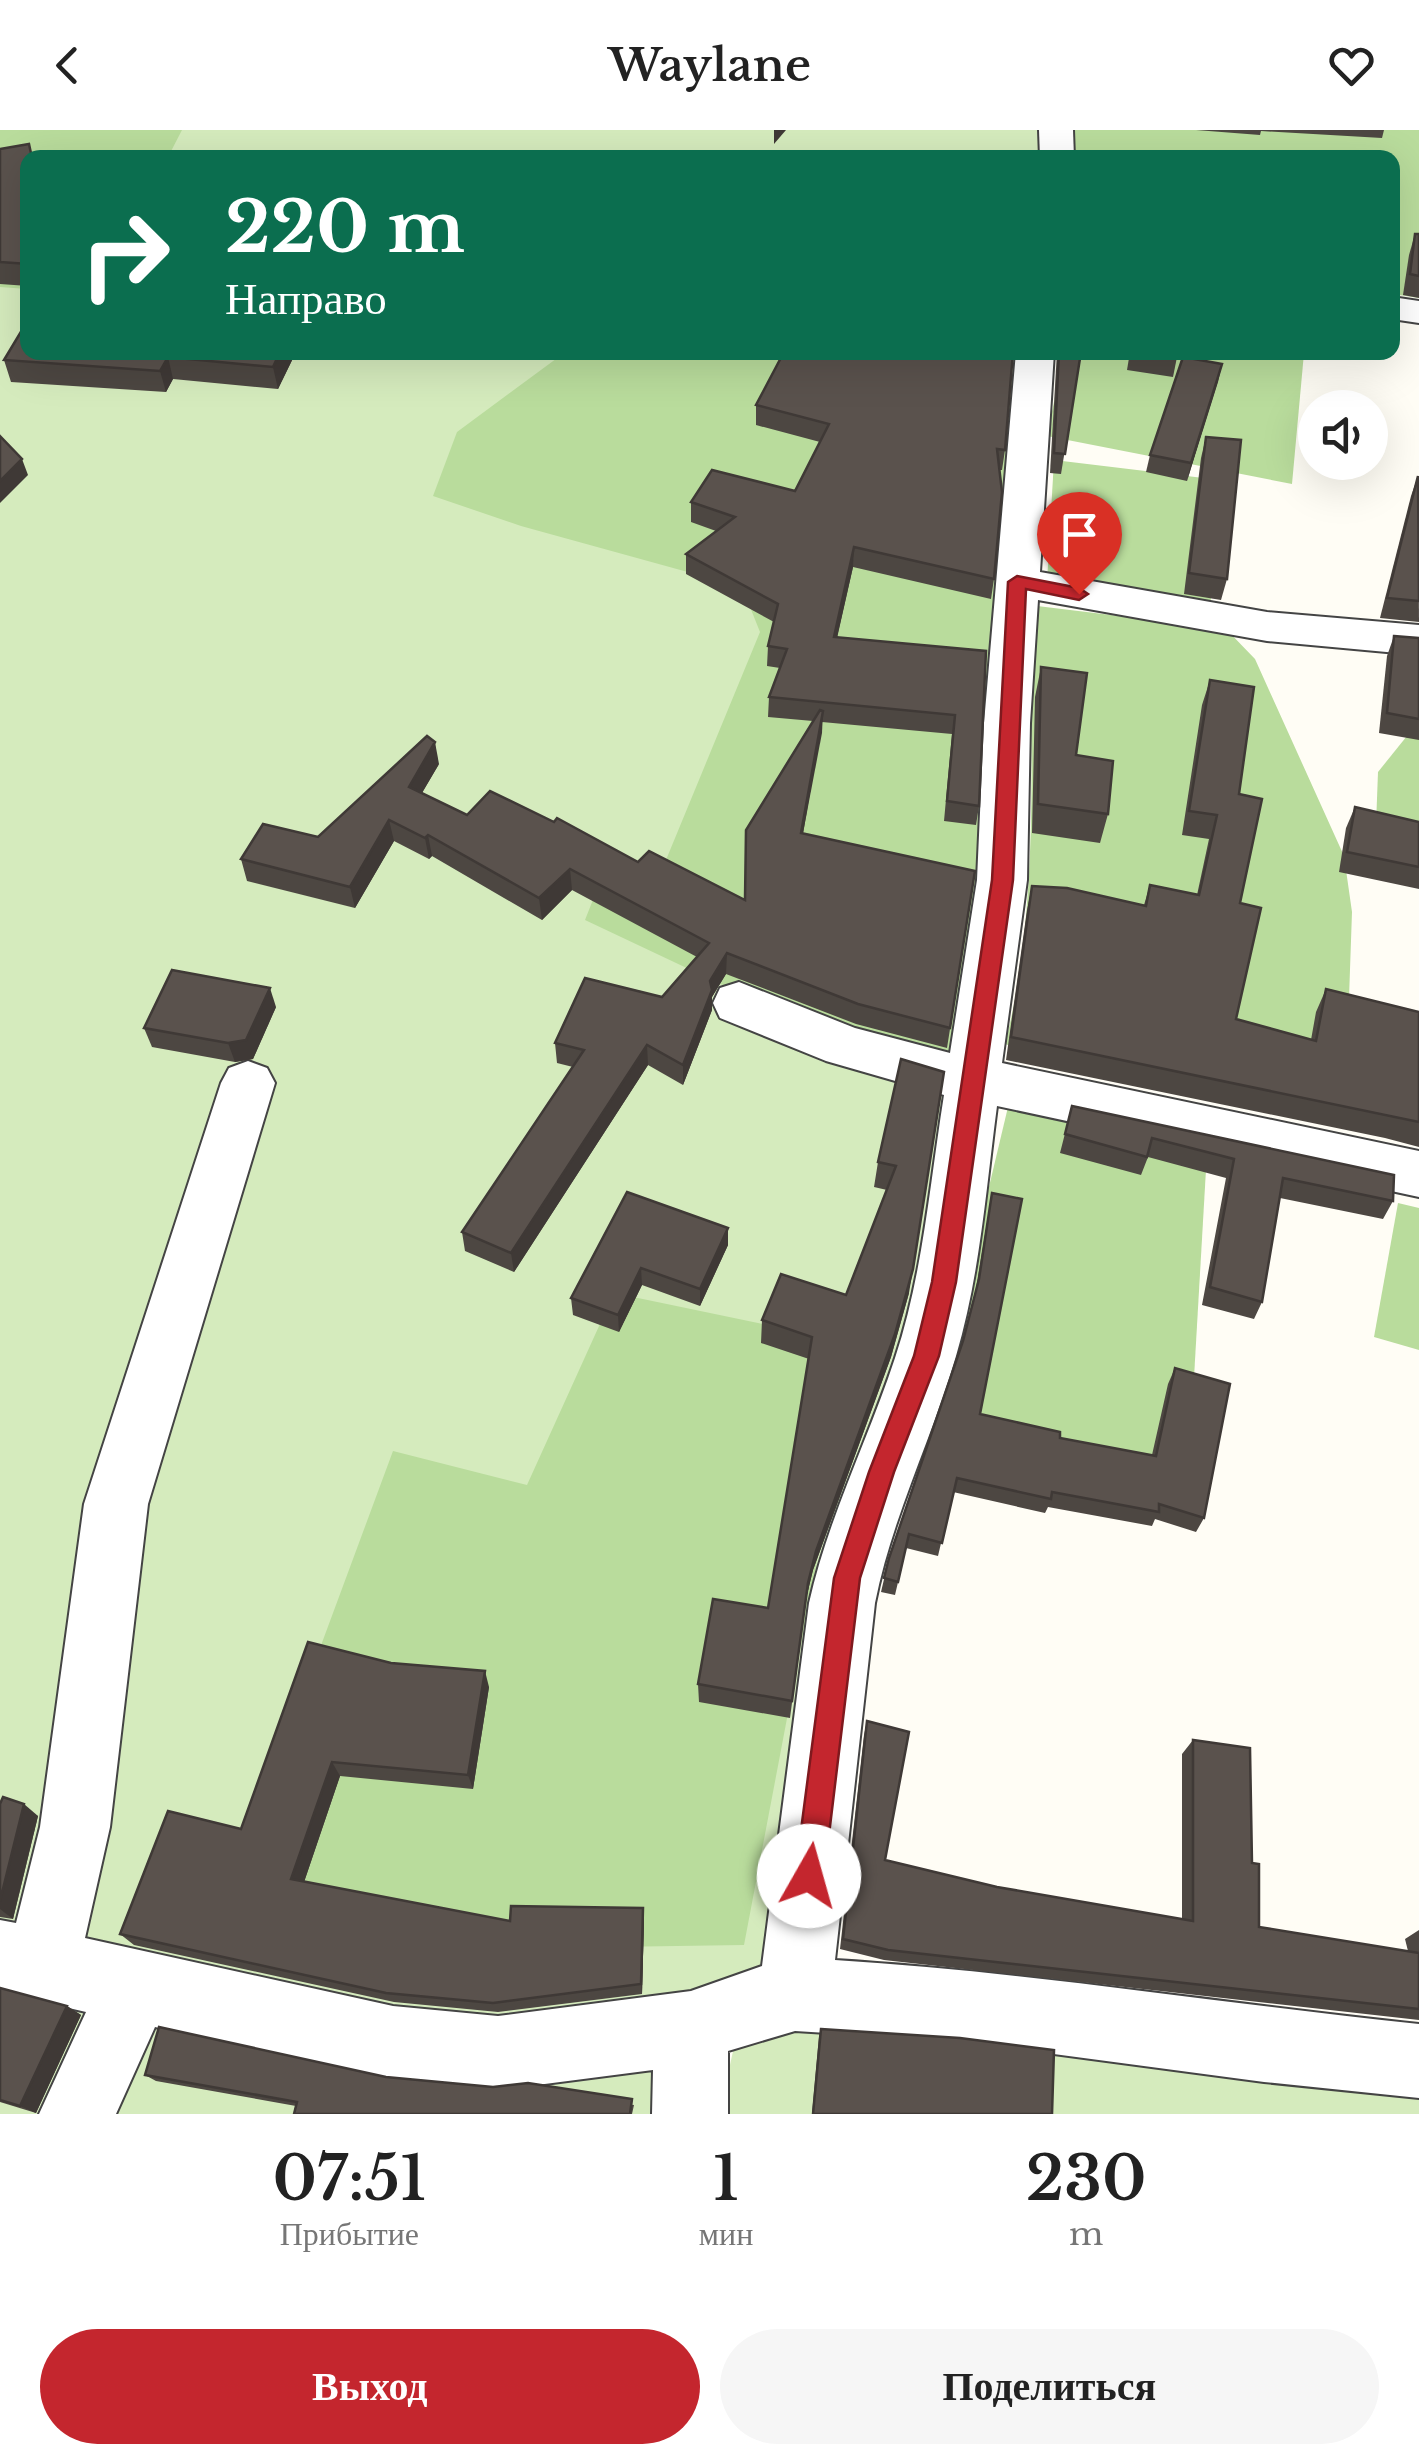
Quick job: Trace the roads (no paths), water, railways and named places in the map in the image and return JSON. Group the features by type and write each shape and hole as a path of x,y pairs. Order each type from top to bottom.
{"street":[{"path":"795,1994 842,1603 852,1554 933,1334 975,1078 1002,880 1017,582 1035,360"},
{"path":"1017,582 1178,612 1332,634 1419,640"},
{"path":"739,1003 845,1046 1419,1174"},
{"path":"248,1083 116,1504 74,1826 21,1961 393,2043 498,2054 691,2028 795,1994 956,2004 1264,2045 1419,2061"},
{"path":"77,2114 136,1987"},
{"path":"690,2114 691,2028"}]}
